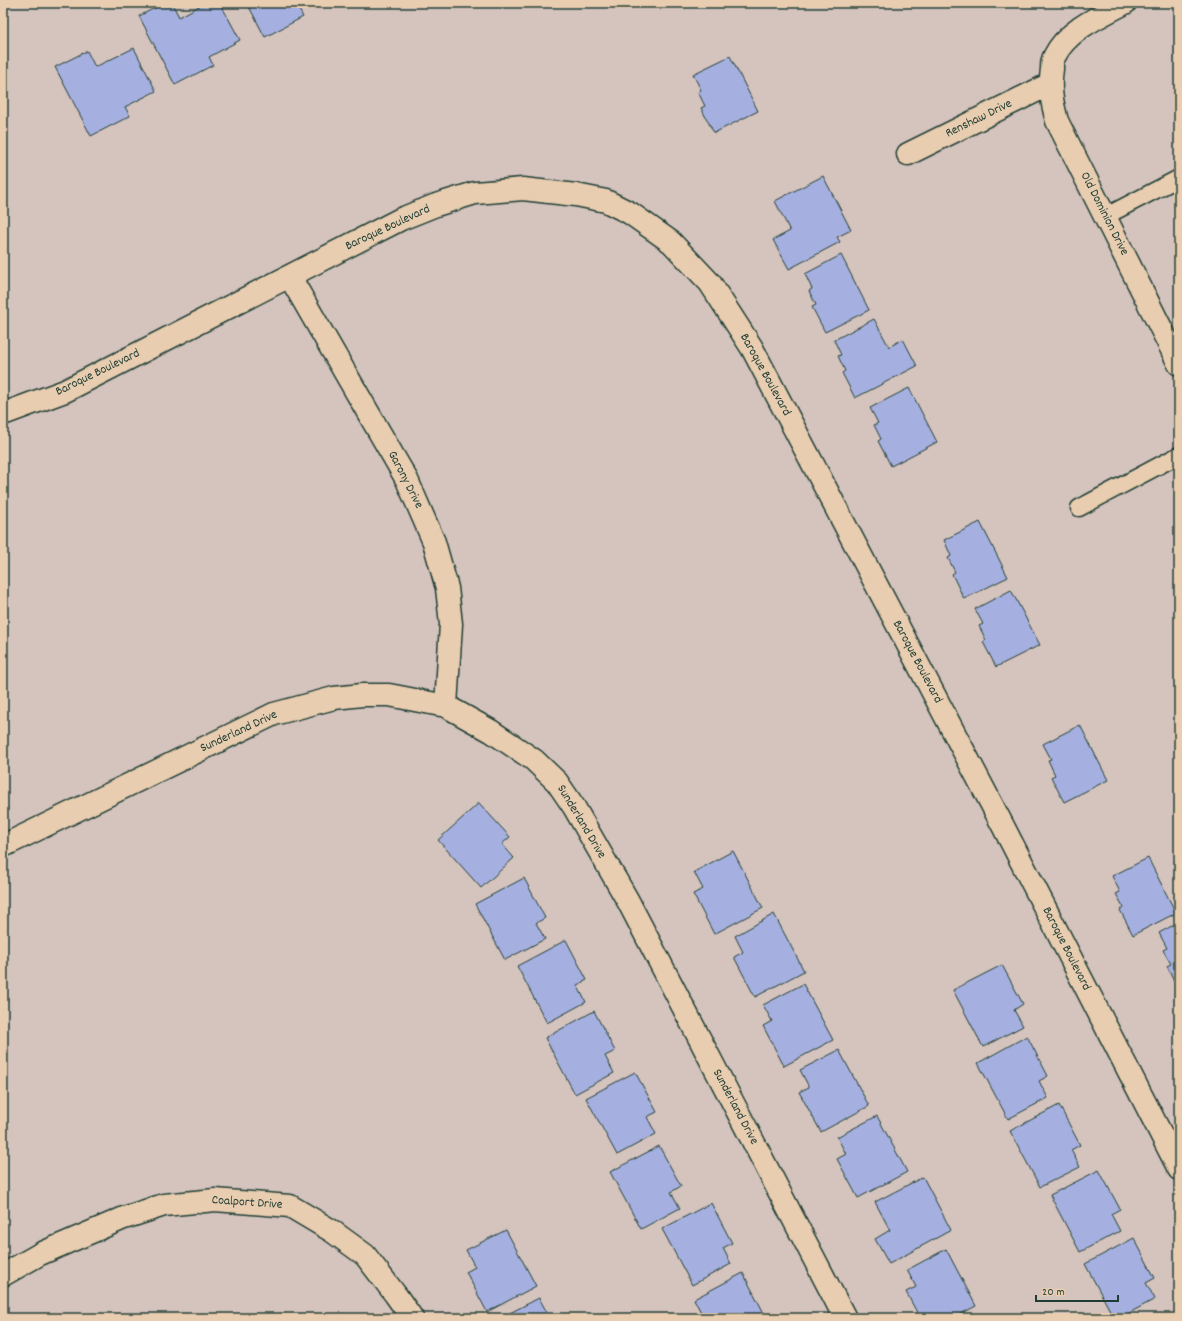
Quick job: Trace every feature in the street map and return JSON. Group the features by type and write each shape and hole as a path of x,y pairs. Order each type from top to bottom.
{"street":[{"name":"Old Dominion Drive","path":"1125,3 1089,22 1067,39 1053,58 1050,84 1052,101 1058,121 1179,364"},
{"name":"Renshaw Drive","path":"908,154 1050,84"},
{"name":"Baroque Boulevard","path":"3,414 65,391 402,219 436,205 475,193 523,189 576,194 606,201 630,213 671,242 710,283 752,348 1002,824 1179,1170"},
{"name":"Garony Drive","path":"290,277 407,480 434,542 446,588 451,624 446,706"},
{"name":"Sunderland Drive","path":"3,846 274,714 334,698 362,695 389,695 446,706 492,731 534,760 557,782 574,807 628,901 845,1318"},
{"name":"Coalport Drive","path":"3,1274 40,1254 124,1218 164,1205 215,1200 290,1206 332,1231 365,1255 412,1318"}],"lane":[{"path":"1106,216 1179,178"},
{"path":"1079,508 1179,455"}],"building":[{"path":"165,3 172,3 179,17 205,3 220,3 240,40 209,57 213,65 175,85 139,16"},
{"path":"247,3 308,3 298,8 303,17 265,37"},
{"path":"134,48 156,91 125,107 130,116 91,136 55,67 87,51 95,67"},
{"path":"730,56 758,111 714,133 701,108 705,106 698,92 701,90 693,74"},
{"path":"823,176 851,230 837,237 840,242 789,269 773,240 790,231 775,201"},
{"path":"841,255 869,310 825,332 812,307 816,305 809,291 812,289 805,274"},
{"path":"874,319 889,347 903,339 917,366 855,398 842,373 845,371 838,356 841,355 834,340"},
{"path":"909,388 937,442 891,466 878,441 881,439 874,425 878,423 870,408"},
{"path":"980,522 1008,577 964,599 952,574 955,572 948,558 951,556 944,540"},
{"path":"1011,590 1040,645 996,667 983,642 986,640 979,626 983,624 975,609"},
{"path":"1080,725 1108,780 1064,802 1051,777 1055,775 1048,760 1051,759 1043,744"},
{"path":"479,803 510,837 502,844 514,858 481,888 438,840"},
{"path":"733,851 763,908 714,934 693,894 703,889 694,872"},
{"path":"1148,858 1176,913 1133,935 1120,910 1124,908 1116,894 1120,892 1112,876"},
{"path":"524,878 545,918 536,923 545,939 505,960 475,904"},
{"path":"774,914 804,971 755,997 734,957 743,952 735,936"},
{"path":"1179,922 1179,991 1167,966 1171,964 1163,950 1167,948 1159,933"},
{"path":"566,940 587,980 577,985 586,1002 547,1023 517,966"},
{"path":"1002,965 1023,1004 1014,1010 1023,1026 983,1047 953,990"},
{"path":"803,984 833,1040 784,1066 763,1026 772,1021 763,1005"},
{"path":"594,1011 615,1051 605,1056 614,1073 575,1094 545,1038"},
{"path":"1027,1036 1048,1076 1039,1081 1048,1098 1008,1119 978,1063"},
{"path":"839,1050 869,1106 821,1132 799,1092 809,1087 800,1070"},
{"path":"635,1072 657,1112 647,1117 656,1134 617,1155 586,1098"},
{"path":"1059,1105 1080,1145 1071,1150 1080,1167 1040,1187 1010,1131"},
{"path":"877,1116 907,1172 858,1198 837,1159 846,1154 837,1137"},
{"path":"659,1146 681,1186 671,1192 680,1208 641,1229 610,1172"},
{"path":"1099,1170 1120,1209 1111,1214 1120,1231 1080,1252 1050,1195"},
{"path":"923,1177 951,1230 889,1264 875,1239 890,1230 875,1202"},
{"path":"711,1203 732,1243 723,1248 731,1264 692,1285 662,1229"},
{"path":"506,1230 536,1286 487,1312 466,1272 475,1267 466,1250"},
{"path":"1134,1238 1155,1278 1146,1283 1155,1299 1120,1318 1114,1318 1085,1264"},
{"path":"946,1249 976,1306 953,1318 920,1318 906,1292 916,1287 907,1270"},
{"path":"743,1273 764,1313 755,1318 704,1318 694,1299"},
{"path":"539,1298 550,1318 500,1318"}]}
